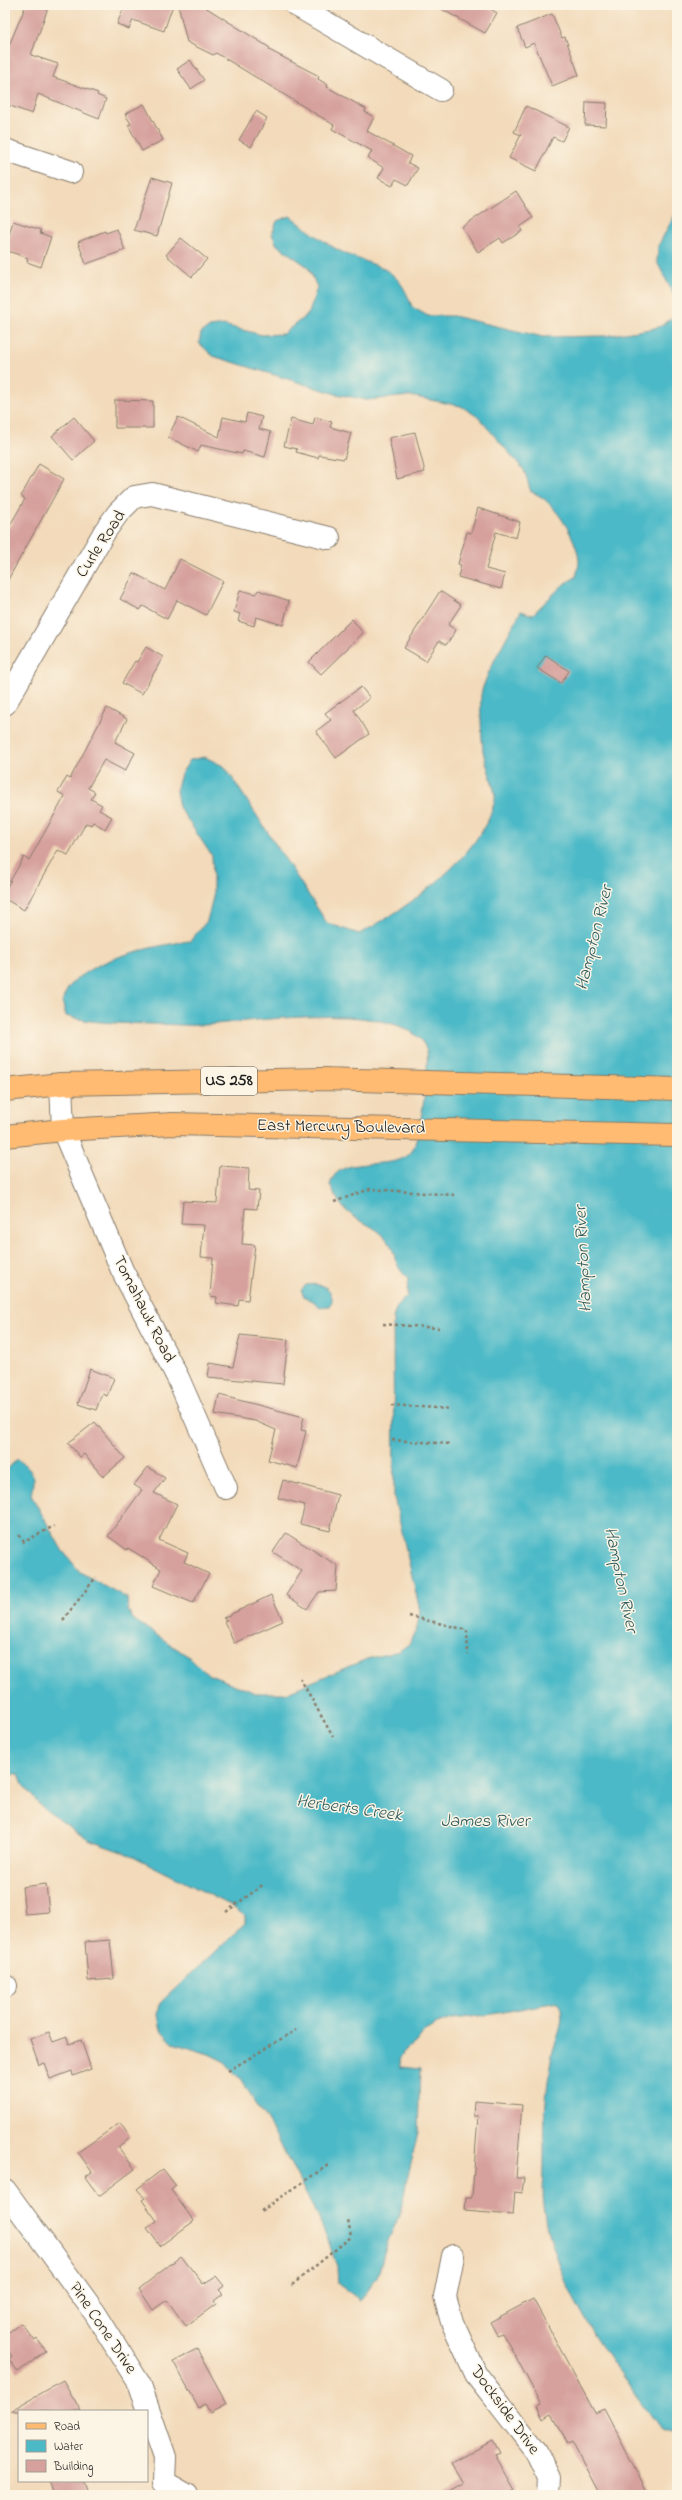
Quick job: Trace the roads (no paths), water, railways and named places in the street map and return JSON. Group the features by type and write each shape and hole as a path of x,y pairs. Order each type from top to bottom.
{"main road":[{"name":"US 258","path":"5,1090 61,1084 307,1080 397,1080 677,1089"},
{"name":"East Mercury Boulevard","path":"5,1136 63,1130 173,1124 394,1127 677,1135"}],"street":[{"path":"296,5 441,90"},
{"path":"5,150 70,172"},
{"name":"Curle Road","path":"5,704 105,531 118,513 134,497 152,494 329,538"},
{"path":"61,1084 63,1130"},
{"name":"Tomahawk Road","path":"63,1130 122,1270 178,1378 226,1488"},
{"name":"Pine Cone Drive","path":"5,2190 95,2313 140,2384 165,2457 164,2482 187,2495"},
{"name":"Dockside Drive","path":"453,2256 445,2297 452,2322 476,2374 536,2451 549,2478 548,2495"}],"water":[{"path":"677,211 677,301 657,262 658,246"},
{"name":"James River","path":"290,216 340,251 375,265 392,274 406,292 412,307 428,316 453,316 543,337 605,336 661,326 674,317 677,301 677,2426 670,2432 661,2429 605,2351 588,2324 560,2267 550,2237 543,2196 545,2124 546,2096 552,2055 562,2021 561,2008 558,2002 487,2015 452,2019 437,2024 425,2031 417,2042 405,2049 399,2060 400,2067 420,2069 418,2132 399,2216 388,2241 377,2277 360,2300 338,2284 337,2267 325,2231 276,2136 242,2081 225,2062 209,2054 173,2043 161,2030 158,2015 160,2003 245,1923 245,1916 230,1905 133,1856 88,1840 41,1807 24,1786 19,1774 5,1774 5,1472 17,1459 30,1470 33,1478 31,1495 62,1550 80,1572 127,1598 128,1610 133,1619 192,1659 207,1674 256,1693 285,1693 367,1659 399,1651 409,1644 416,1632 420,1611 394,1497 393,1318 397,1306 407,1296 408,1278 399,1268 393,1250 383,1235 347,1211 342,1206 330,1185 335,1174 345,1168 357,1165 397,1161 408,1156 417,1139 422,1114 426,1085 427,1060 427,1051 424,1045 417,1036 399,1026 374,1020 346,1017 315,1017 198,1025 109,1023 66,1016 63,1000 70,986 82,975 98,965 138,951 190,941 207,921 213,897 212,856 179,807 176,791 181,774 190,760 205,757 225,767 327,923 359,934 420,896 458,861 474,842 487,822 495,801 494,791 483,751 481,720 481,695 490,670 521,611 532,615 564,584 576,577 579,563 578,552 569,531 562,520 547,502 539,495 531,492 524,470 478,417 461,406 410,396 368,400 336,394 213,356 199,343 201,333 210,327 223,325 262,335 283,334 309,313 317,287 308,267 277,245 272,234 277,221"},
{"path":"306,1285 320,1285 327,1289 332,1296 332,1301 329,1306 320,1307 313,1301 305,1298 301,1290"}],"water label":[{"name":"Hampton River","path":"595,938"},
{"name":"Hampton River","path":"584,1259"},
{"name":"Hampton River","path":"620,1580"},
{"name":"Herberts Creek","path":"349,1809"}]}
